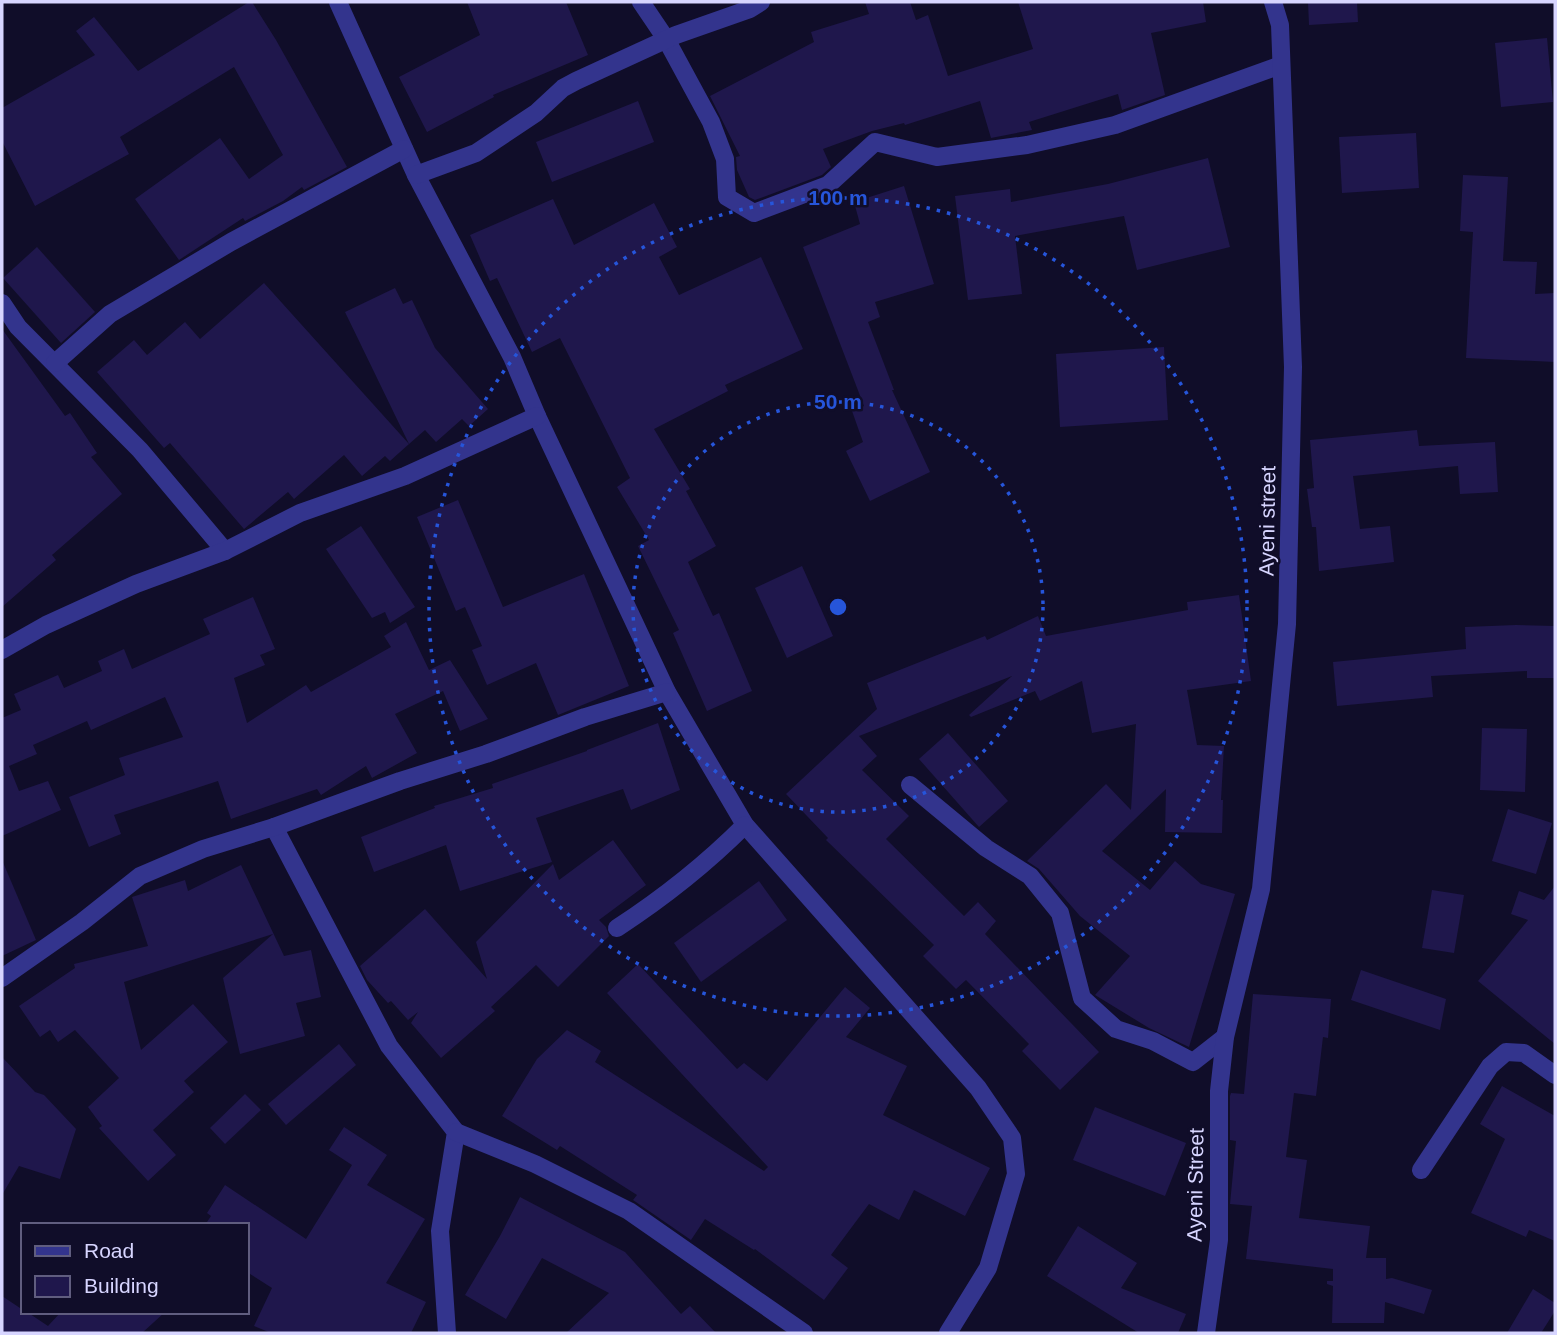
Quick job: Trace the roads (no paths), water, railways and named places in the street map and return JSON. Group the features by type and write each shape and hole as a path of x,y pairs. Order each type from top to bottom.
{"street":[{"path":"338,2 416,176 512,357 667,692 745,825 978,1088 1012,1138 1016,1174 988,1268 948,1333"},
{"path":"641,2 666,39 711,122 725,159 727,197 754,213 828,185 875,142 937,156 1027,145 1115,125 1281,65"},
{"path":"416,176 476,153 536,113 570,85 666,39 750,9 761,2"},
{"name":"Ayeni street","path":"1225,1037 1261,889 1287,624 1293,367 1280,25 1273,2"},
{"path":"55,363 110,314 231,243 404,149"},
{"path":"2,303 18,327 140,450 225,551"},
{"path":"2,650 46,625 136,584 225,551 300,513 405,476 537,416"},
{"path":"2,978 82,922 139,876 203,849 486,754 585,717 667,692"},
{"path":"910,785 986,848 1030,876 1060,913 1082,998 1116,1029 1153,1041 1194,1062 1225,1037"},
{"path":"617,928 658,901 745,825"},
{"path":"274,827 389,1046 456,1132 536,1164 629,1211 804,1333"},
{"name":"Ayeni Street","path":"1206,1333 1219,1240 1219,1091 1225,1037"},
{"path":"1421,1170 1490,1066 1506,1052 1524,1053 1555,1075"},
{"path":"447,1333 440,1231 456,1132"}]}
